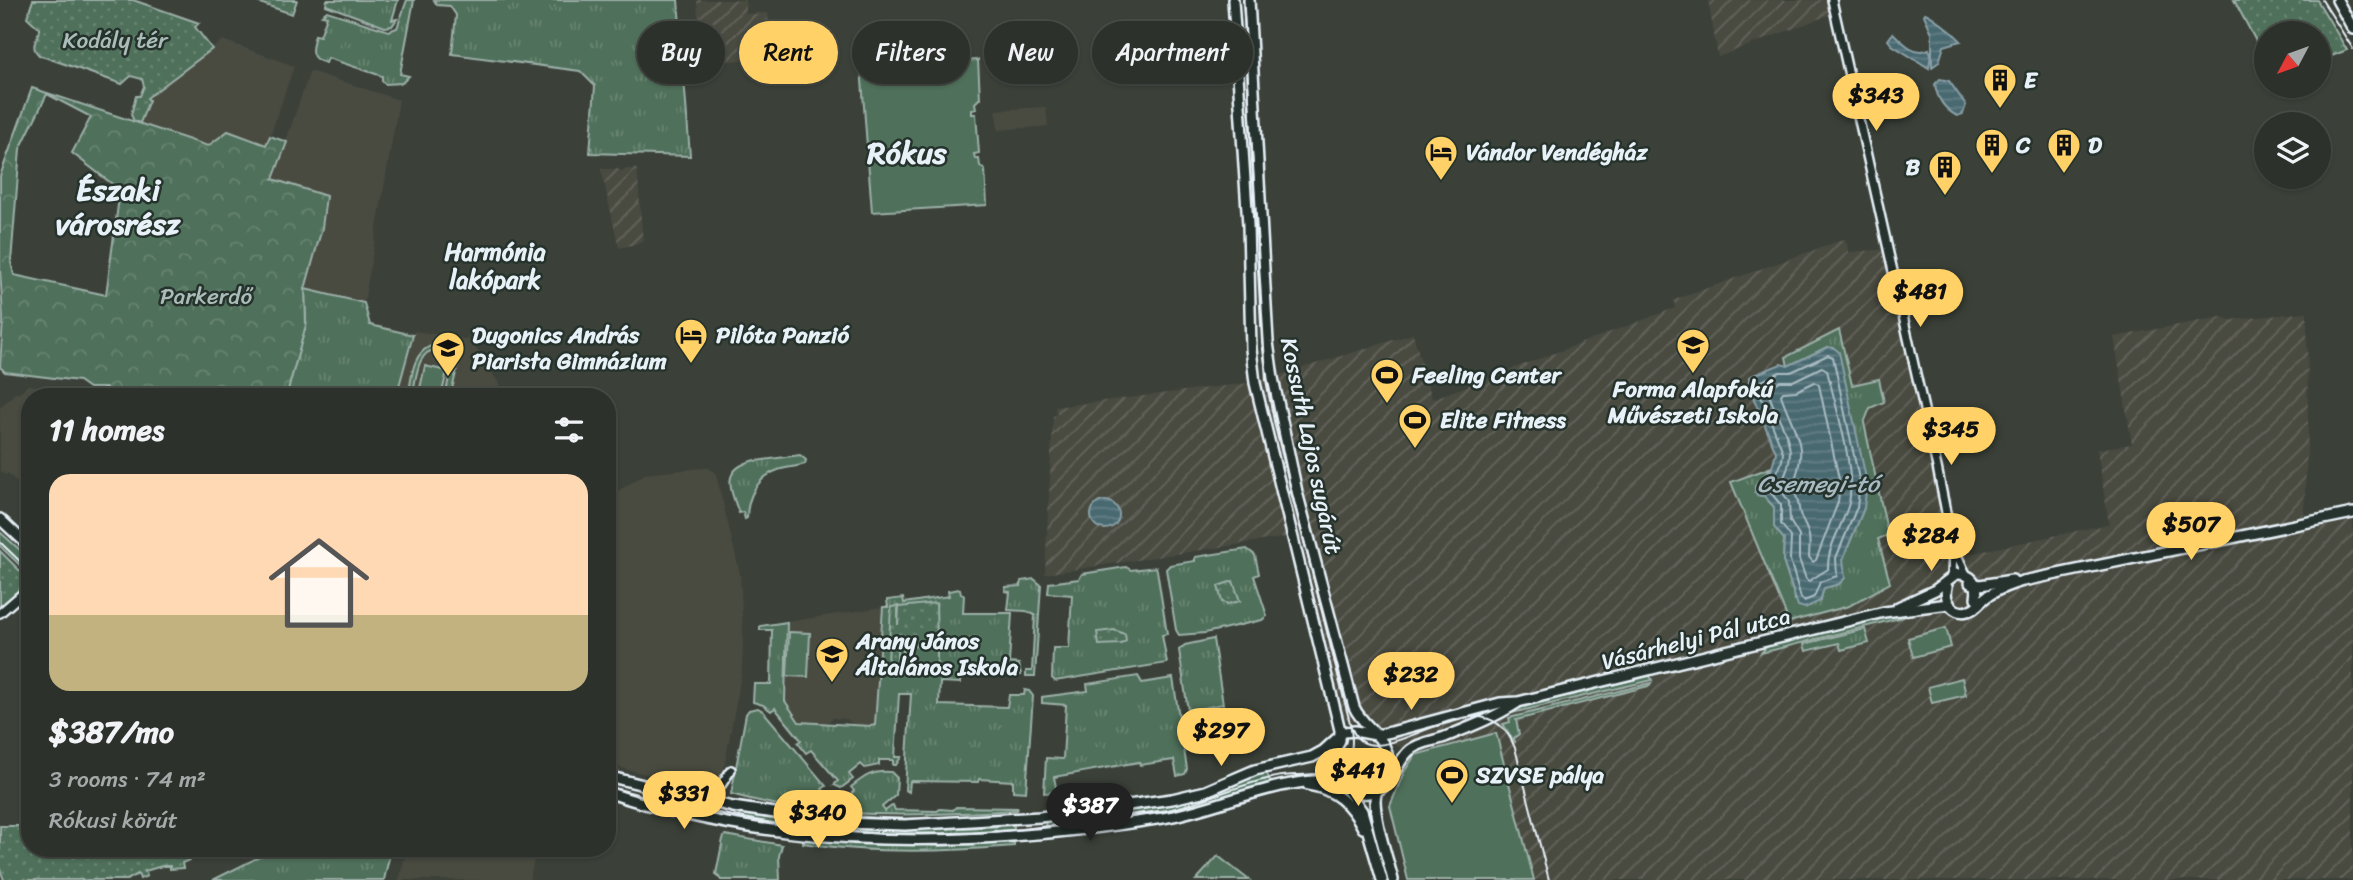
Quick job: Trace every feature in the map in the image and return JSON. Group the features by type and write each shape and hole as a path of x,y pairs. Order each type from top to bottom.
{"main road":[{"name":"Kossuth Lajos sugárút","path":"1233,0 1248,225 1252,365 1341,733 1332,758 1332,766 1336,777 1362,811 1382,880"},
{"name":"Kossuth Lajos sugárút","path":"1249,0 1272,378 1300,505 1354,707 1362,722 1384,746 1388,760 1377,791 1378,820 1393,880"},
{"path":"2337,0 2353,29"},
{"name":"Vásárhelyi Pál utca","path":"1948,602 1958,611 1968,611 1987,595 2023,580 2353,513"},
{"path":"0,519 21,539"},
{"name":"Vásárhelyi Pál utca","path":"1922,597 1934,594 1950,581 2011,577 2023,580"},
{"path":"1972,580 1976,598"},
{"name":"Vásárhelyi Pál utca","path":"1884,612 1922,597 1950,581 1972,580"},
{"path":"1948,602 1950,581"},
{"name":"Vásárhelyi Pál utca","path":"1376,735 1884,612 1948,602 1964,605 1972,603 1986,591 2001,589"},
{"name":"Vásárhelyi Pál utca","path":"1377,791 1388,784 1401,760 1414,747 1486,721 1518,702"},
{"path":"616,778 691,798 786,816 872,825 905,825 1040,817 1172,799 1206,791 1255,770 1312,757 1323,751 1341,733 1354,730 1376,735"},
{"path":"616,795 699,819 774,830 858,838 960,840 1017,837 1163,818 1298,783 1329,781 1359,793 1377,791"},
{"path":"1298,783 1324,788 1339,797 1357,816 1373,848"}],"street":[{"path":"1832,0 1953,547 1972,580"},
{"path":"1950,581 1953,547"},
{"path":"0,613 21,595"},
{"path":"691,798 718,790 731,770"}],"shaded area":[{"path":"697,0 745,0 746,14 768,13 769,21 739,21 739,60 725,61 725,21 698,21"},
{"path":"1708,0 1826,0 1829,15 1718,57"},
{"path":"223,40 294,66 267,145 228,131 208,146 140,123 149,100 147,99"},
{"path":"310,71 399,100 364,303 305,289 322,228 273,179"},
{"path":"1046,107 1048,126 998,130 996,110"},
{"path":"601,169 637,169 643,242 619,248"},
{"path":"1845,239 1849,252 1890,249 1964,555 2109,524 2097,449 2132,444 2114,337 2221,317 2231,320 2307,312 2308,431 2303,530 2353,521 2353,880 1534,880 1496,733 1415,755 1332,711 1287,537 1045,574 1053,416 1057,415 1055,407 1256,382 1413,334 1432,399 1675,308 1674,300"},
{"name":"Dugonics András Piarista Gimnázium","path":"414,331 470,340 502,388 398,388"},
{"path":"28,385 54,388 25,388"},
{"path":"21,391 21,485 8,473 5,475 0,470 0,408 16,392 18,394"},
{"path":"709,468 716,474 740,574 742,670 722,778 703,789 616,766 616,492 645,474"},
{"name":"Arany János Általános Iskola","path":"883,607 875,725 853,725 847,719 833,718 824,724 799,722 785,701 787,622"},
{"path":"405,857 535,857 529,880 399,880"}],"green space":[{"name":"Kodály tér","path":"33,0 133,0 199,23 195,27 212,49 147,98 149,100 140,123 134,121 131,115 136,96 140,96 144,86 142,79 131,76 122,84 39,55 34,45 39,28 27,17"},
{"path":"251,0 297,0 292,14"},
{"path":"327,0 398,0 392,20 397,19 392,26 385,27 326,5"},
{"path":"407,0 414,0 400,74 409,76 402,83 385,84 382,76 328,58 326,63 316,59 312,53 315,35 320,36 327,16 322,15 327,11 389,31 397,28"},
{"path":"434,0 678,0 680,21 637,21 637,84 684,84 690,156 590,153 595,86 580,71 452,54 456,15 450,6 437,5"},
{"path":"2234,0 2317,0 2330,21 2254,21 2254,38"},
{"path":"2331,23 2347,50 2331,56"},
{"path":"970,60 978,60 980,98 975,103 976,109 972,110 972,114 976,114 979,153 974,154 985,170 987,205 872,212 862,84 970,84"},
{"name":"Parkerdő","path":"32,88 208,146 228,131 266,145 270,136 287,142 273,179 326,196 322,228 305,289 306,325 288,388 89,388 79,381 5,372 0,367 3,318 0,176","holes":["47,94 91,117 72,153 120,190 106,295 14,275 11,262 20,149"]},
{"path":"305,289 364,303 370,325 413,335 398,388 288,388 306,325"},
{"path":"1839,330 1852,385 1879,379 1884,402 1870,408 1864,423 1888,535 1878,539 1890,583 1849,606 1789,622 1731,482 1772,467 1755,486 1774,507 1774,527 1784,539 1783,561 1794,600 1820,601 1824,588 1839,584 1844,579 1843,559 1864,508 1827,347 1788,366 1786,357"},
{"path":"431,346 444,347 455,357 460,357 452,388 447,388 452,363 446,354 436,350 424,355 414,388 410,388 416,361 424,350"},
{"path":"425,366 447,371 443,388 420,388"},
{"path":"800,455 806,460 805,464 778,470 759,483 751,496 745,519 743,512 739,513 732,495 730,480 737,468 755,460"},
{"path":"0,532 21,551 21,566 0,546"},
{"path":"1247,549 1255,555 1259,574 1254,576 1267,616 1262,620 1205,633 1179,635 1166,569 1170,565 1195,561 1195,557"},
{"path":"0,551 21,572 21,589 0,608"},
{"path":"1126,567 1131,570 1156,567 1167,634 1162,635 1167,663 1055,681 1052,678 1053,648 1069,648 1072,595 1048,593 1049,583 1079,579 1082,574"},
{"path":"1034,579 1041,585 1035,676 1026,676 1026,671 1032,671 1035,615 1026,611 1008,610 1010,592 1005,591 1006,587 1021,586 1021,581"},
{"path":"1233,581 1240,601 1228,604 1222,602 1218,586"},
{"path":"960,589 964,595 963,613 1012,613 1009,663 1019,664 1021,675 961,672 960,683 940,682 939,705 1007,707 1009,695 1024,695 1025,690 1029,691 1033,696 1026,792 1013,791 1013,781 979,779 978,782 910,781 909,792 905,790 911,694 899,694 895,757 901,757 896,765 893,765 893,760 879,760 879,765 865,768 861,764 849,774 853,779 841,788 834,785 838,781 811,750 806,753 798,743 801,740 775,708 771,711 753,702 754,684 771,684 772,630 760,630 760,626 787,622 785,701 799,722 875,725 883,607 888,607 887,600 903,598 904,603 949,596 948,591"},
{"path":"936,603 937,645 897,644 897,662 888,662 891,607 898,606 898,625 899,607"},
{"path":"1906,612 1904,617 1761,653 1769,644 1887,614"},
{"path":"1946,628 1951,647 1913,657 1908,638"},
{"path":"1865,629 1869,643 1841,650 1839,643 1806,651 1804,644"},
{"path":"1114,630 1125,634 1126,641 1121,644 1099,645 1097,632"},
{"path":"789,632 810,633 808,677 787,676"},
{"path":"1213,639 1223,704 1188,711 1179,650 1185,645"},
{"path":"903,646 937,647 937,667 903,667"},
{"path":"1138,676 1142,683 1173,678 1187,769 1185,774 1177,776 1174,760 1140,765 1139,762 1054,777 1057,792 1044,793 1046,758 1063,759 1066,705 1042,703 1042,697 1088,691 1087,684"},
{"path":"1650,676 1652,680 1512,713 1511,709"},
{"path":"1962,678 1966,695 1932,703 1928,687"},
{"path":"1651,683 1649,686 1516,720 1519,734 1514,738 1515,743 1503,724 1510,722 1509,718"},
{"path":"758,708 826,786 822,789 833,802 837,799 841,803 854,791 851,787 865,777 874,773 891,772 897,778 896,795 882,807 885,811 893,805 895,810 1018,808 946,814 873,814 800,808 731,794 746,714 749,710"},
{"name":"SZVSE pálya","path":"1496,733 1534,880 1408,880 1390,806 1404,772 1415,755"},
{"path":"1377,759 1369,784 1360,784 1344,774 1362,768"},
{"path":"1266,772 1272,784 1192,806 1190,800"},
{"path":"739,802 885,818 1016,814 917,821 861,820"},
{"path":"1186,802 1187,808 1046,827 1045,821 1165,806"},
{"path":"740,814 876,828 945,829 1014,825 1014,831 910,835 841,832 738,820"},
{"path":"0,826 21,826 21,857 196,857 182,863 183,868 170,869 170,866 162,866 145,871 147,876 140,879 138,874 127,880 4,880 0,869"},
{"path":"725,835 782,845 779,856 780,880 721,880 716,874"},
{"path":"803,840 942,846 1014,842 1014,846 908,851 803,843"},
{"path":"1218,856 1249,880 1196,880"},
{"path":"259,857 389,857 384,880 213,880"}],"water":[{"path":"1925,13 1961,41 1944,46 1939,62 1932,67 1932,33"},
{"path":"1893,33 1914,50 1929,49 1929,68 1892,45 1888,40"},
{"path":"1940,79 1949,81 1966,105 1963,114 1957,116 1942,103 1935,84"},
{"name":"Csemegi-tó","path":"1828,347 1839,352 1867,483 1864,508 1843,559 1845,578 1839,584 1824,588 1820,601 1805,608 1798,606 1783,561 1784,539 1774,527 1774,507 1764,496 1758,496 1755,492 1755,486 1771,471 1776,452 1749,387 1749,377 1781,364 1788,366"},
{"path":"1105,501 1115,505 1119,515 1115,525 1105,529 1095,525 1091,515 1095,505"}],"tram line":[{"path":"616,788 693,808 777,824 862,833 977,833 1167,810 1262,780 1332,770 1348,757 1352,747 1350,723 1275,426 1266,380 1243,0"},
{"path":"2322,0 2353,49"},
{"path":"0,542 21,562"},
{"path":"1352,729 1365,743 1383,744 1455,719 1479,717 1500,725 1515,748 1549,880"}],"place":[{"name":"E","path":"2000,110"},
{"name":"C","path":"1992,175"},
{"name":"D","path":"2064,175"},
{"name":"Vándor Vendégház","path":"1441,182"},
{"name":"B","path":"1945,197"},
{"name":"Pilóta Panzió","path":"691,365"},
{"name":"Forma Alapfokú Művészeti Iskola","path":"1693,375"},
{"name":"Dugonics András Piarista Gimnázium","path":"448,378"},
{"name":"Feeling Center","path":"1387,405"},
{"name":"Elite Fitness","path":"1415,450"},
{"name":"Arany János Általános Iskola","path":"832,684"},
{"name":"SZVSE pálya","path":"1452,805"}],"district":[{"name":"Rókus","path":"907,153"},
{"name":"Északi városrész","path":"118,207"},
{"name":"Harmónia lakópark","path":"495,266"}]}
